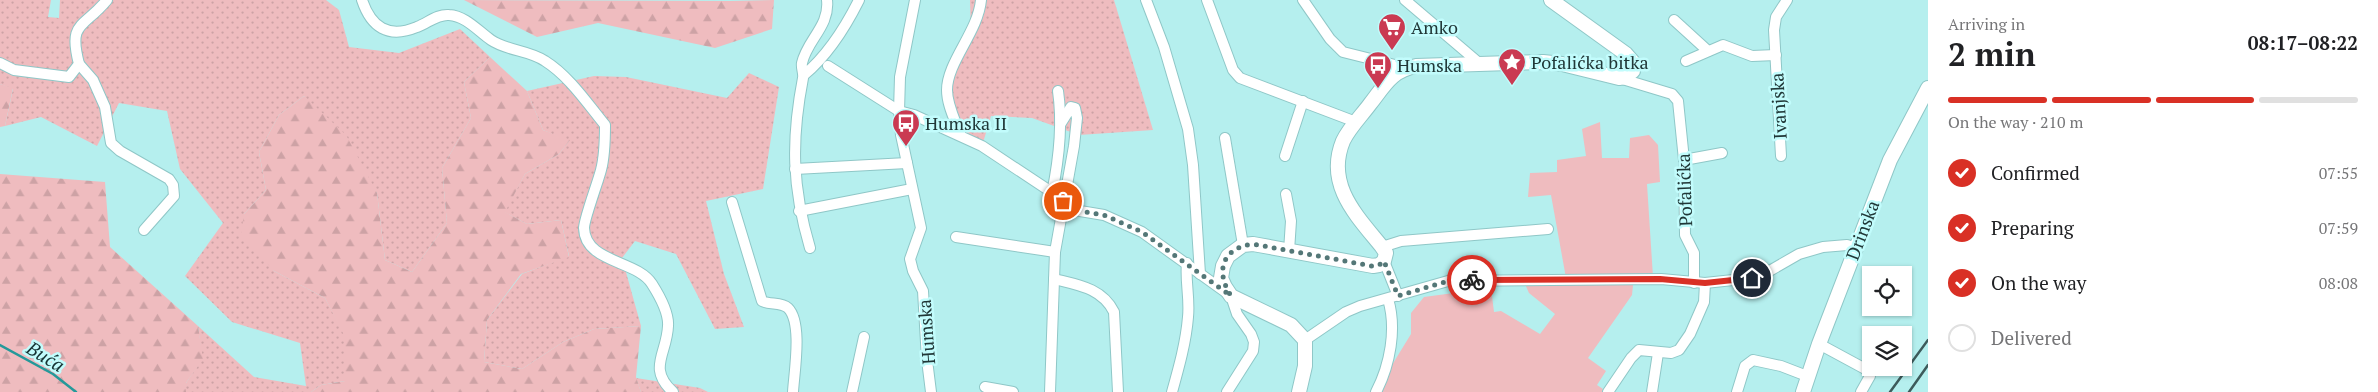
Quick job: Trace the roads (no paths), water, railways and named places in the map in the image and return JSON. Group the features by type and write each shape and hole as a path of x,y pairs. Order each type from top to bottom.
{"street":[{"path":"107,0 76,30 74,44 79,64 93,80 105,107 111,143 120,152 169,179 173,185 174,196 144,230"},
{"path":"362,0 367,16 373,24 384,30 398,32 417,28 438,16 448,15 464,20 493,41 544,60 561,74 605,124 602,167 584,228 590,243 599,253 640,273 651,282 666,313 668,325 659,363 661,377 674,392"},
{"path":"810,248 799,211 795,169 796,113 804,75 803,61 823,25 828,9 827,0"},
{"path":"804,75 822,60 850,18 859,0"},
{"name":"Humska","path":"915,0 900,77 900,111 901,135 921,228 910,259 913,271 923,291 931,392"},
{"path":"960,134 950,106 947,89 951,73 977,19 982,0"},
{"path":"1146,0 1164,47 1188,129 1193,165 1200,274"},
{"path":"1208,0 1233,70 1240,78 1356,122"},
{"path":"1303,0 1330,40 1343,52 1407,68 1553,62 1619,78 1625,77 1633,71 1633,62 1630,58 1550,0"},
{"path":"1405,0 1479,64"},
{"name":"Ivanjska","path":"1781,156 1774,24 1779,11 1787,0"},
{"path":"1674,20 1708,51"},
{"name":"Ivanjska","path":"1686,61 1726,44 1752,56 1776,55"},
{"path":"0,63 14,70 70,77 79,64"},
{"path":"828,66 900,111 960,134 996,153 1080,211 1104,215 1142,232 1231,296 1291,325 1305,340 1306,366 1300,392"},
{"path":"1376,392 1384,377 1391,349 1390,306 1393,298 1384,261 1386,253 1351,210 1342,191 1339,161 1343,141 1356,122 1394,74 1407,68"},
{"name":"Pofalićka","path":"1619,78 1676,97 1678,101 1684,160 1685,235 1694,252 1694,283"},
{"name":"Drinska","path":"1803,392 1819,344 1890,160 1928,88"},
{"path":"1052,193 1057,168 1061,123 1058,91"},
{"path":"1286,156 1303,101"},
{"path":"1050,392 1055,252 1074,146 1077,118 1075,108 1070,108 1061,123"},
{"path":"1225,138 1243,245"},
{"path":"1684,160 1722,153"},
{"path":"795,169 907,163"},
{"path":"799,211 912,189"},
{"path":"1286,194 1291,221 1289,251"},
{"path":"732,202 762,301 788,308 792,315 796,334 793,392"},
{"path":"1382,247 1401,241 1548,229"},
{"path":"956,238 1055,252"},
{"path":"1227,392 1253,351 1254,342 1251,334 1237,314 1231,296 1221,278 1223,266 1228,256 1243,245 1253,244 1372,266 1379,265 1384,261"},
{"path":"1305,340 1346,312 1360,306 1448,281 1660,279 1705,283 1752,278 1766,273 1799,254 1823,247 1847,245 1856,248"},
{"path":"1172,392 1185,343 1189,292 1186,275 1187,263"},
{"path":"1054,279 1090,288 1101,294 1110,303 1114,312 1118,392"},
{"path":"1608,392 1631,358 1639,350 1671,353 1680,350 1690,334 1704,302 1705,283"},
{"path":"852,392 864,337"},
{"path":"1819,344 1869,371 1870,376 1861,392"},
{"path":"1652,392 1658,353"},
{"path":"1737,392 1745,366 1753,360 1781,366 1807,376"},
{"path":"985,387 1013,392"}],"waterway":[{"name":"Buća","path":"0,345 53,374 76,392"}],"railway":[{"path":"1890,392 1928,340"},
{"path":"1909,392 1928,365"}],"place":[{"name":"Amko","path":"1392,51"},
{"name":"Pofalićka bitka","path":"1512,86"},
{"name":"Humska","path":"1378,89"},
{"name":"Humska II","path":"906,147"}]}
